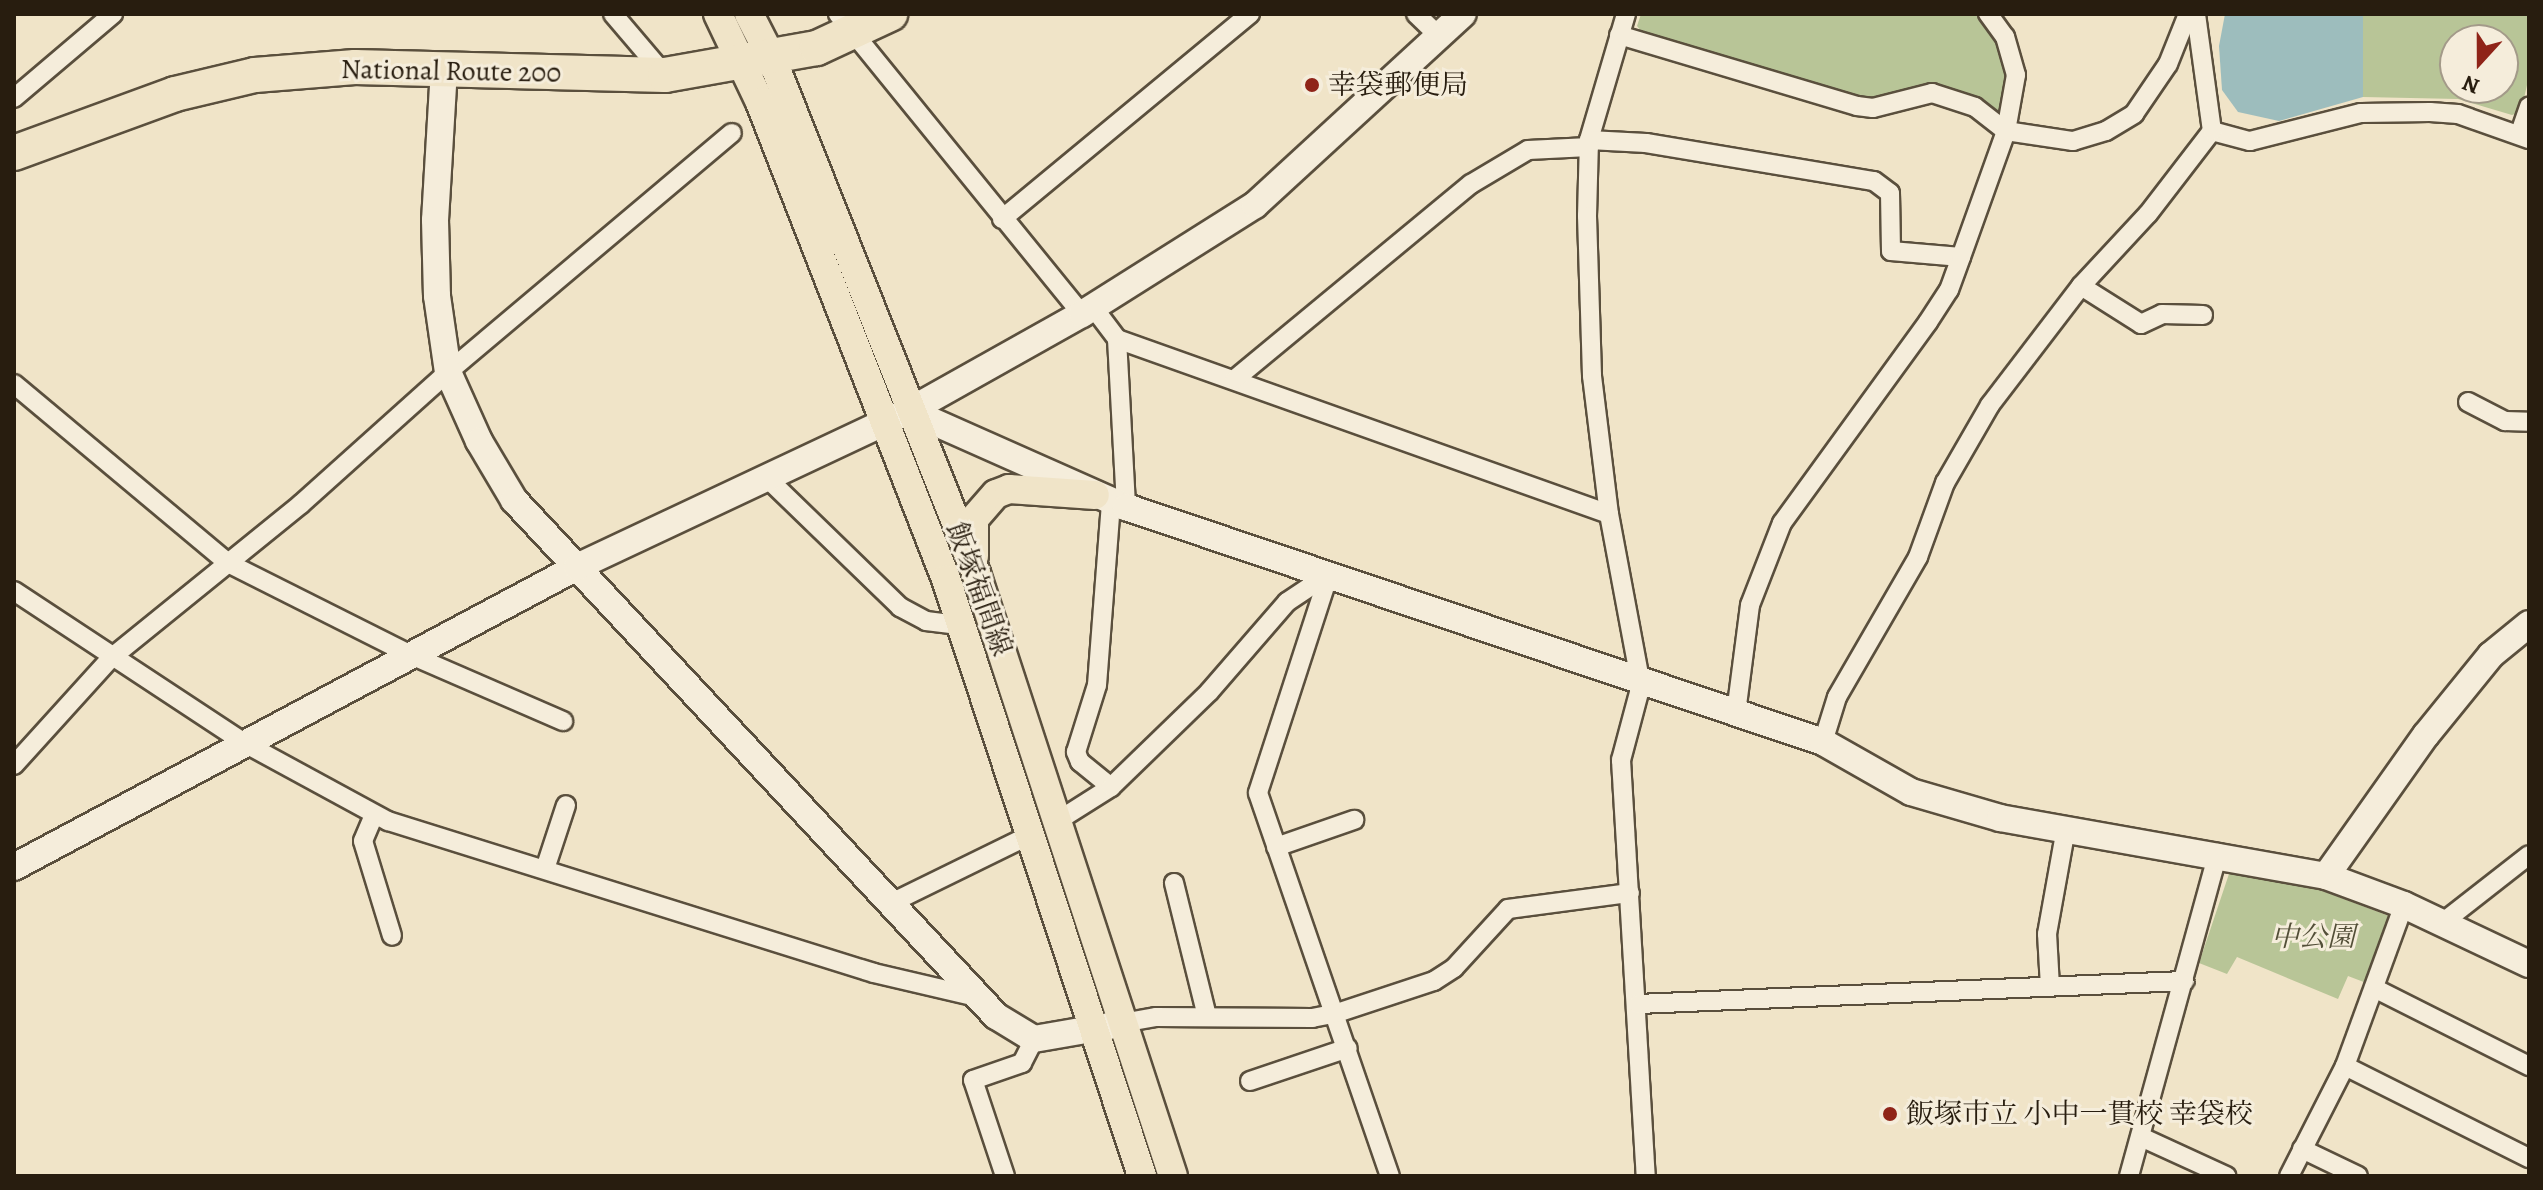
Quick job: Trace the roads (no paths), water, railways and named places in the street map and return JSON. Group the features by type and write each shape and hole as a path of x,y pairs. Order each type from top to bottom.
{"highway":[{"name":"National Route 200","path":"14,153 175,94 255,75 355,67 665,75 758,61 846,24 890,14"}],"main road":[{"name":"飯塚福間線","path":"718,14 758,61"},
{"name":"飯塚福間線","path":"749,14 758,61 898,415 976,573 1173,1176"},
{"name":"飯塚福間線","path":"898,415 961,625 1142,1176"},
{"path":"976,573 970,534 974,519 996,494 1009,489 1111,501"}],"street":[{"path":"14,98 113,14"},
{"path":"613,14 665,75"},
{"path":"1002,219 1250,14"},
{"path":"1416,14 1441,38"},
{"path":"14,867 577,567 898,415 1088,311 1255,205 1441,38 1463,14"},
{"path":"1626,14 1589,144 1592,376 1609,514 1641,685 1621,760 1646,1176"},
{"path":"1736,713 1750,605 1782,523 1928,322 1949,290 1961,257 2006,131 2014,59 1988,14"},
{"path":"1619,35 1857,106 1873,108 1932,93 1975,107 2006,131 2073,141 2106,131 2134,114 2168,64 2188,14"},
{"path":"1823,742 1837,697 1918,557 1945,483 1990,405 2081,286 2148,214 2212,131 2196,14"},
{"path":"846,24 1002,219 1117,339 1609,514"},
{"path":"444,69 435,220 437,296 448,372 479,441 514,500 996,1016 1034,1039 1122,1023 1207,1016 1312,1018 1337,1013 1434,981 1454,968 1508,909 1630,893"},
{"path":"2212,131 2250,141 2361,113 2430,112 2524,136 2529,107"},
{"path":"14,765 111,658 228,563 448,372 732,133"},
{"path":"1235,379 1493,169 1528,150 1646,143 1874,181 1890,193 1891,251 1961,257"},
{"path":"2081,286 2141,324 2162,314 2203,315"},
{"path":"1111,787 1080,762 1076,752 1097,685 1111,501 1117,339"},
{"path":"14,384 228,563 411,655 563,721"},
{"path":"2468,402 2505,421 2529,422"},
{"path":"898,415 1111,501 1329,574 1641,685 1823,742 1911,792 2000,818 2218,853 2326,876 2404,905 2529,964"},
{"path":"766,477 900,607 926,621 961,625"},
{"path":"1059,820 1111,787 1209,692 1287,602 1329,574"},
{"path":"1329,574 1258,793 1337,1013 1390,1176"},
{"path":"15,594 246,744 374,815 874,973 979,997"},
{"path":"2326,876 2426,735 2491,655 2529,624"},
{"path":"545,869 566,805"},
{"path":"374,815 363,841 392,936"},
{"path":"1276,847 1354,820"},
{"path":"2050,987 2047,934 2066,828"},
{"path":"889,904 1030,835"},
{"path":"2129,1176 2218,853"},
{"path":"2442,923 2529,855"},
{"path":"1174,883 1207,1016"},
{"path":"2289,1176 2345,1066 2404,905"},
{"path":"1638,1004 2185,981"},
{"path":"2374,988 2529,1066"},
{"path":"1005,1176 973,1080 1022,1063 1034,1039"},
{"path":"1250,1081 1348,1048"},
{"path":"2345,1066 2529,1158"},
{"path":"2141,1137 2226,1176"},
{"path":"2302,1149 2358,1176"}],"water":[{"path":"2225,14 2363,14 2363,97 2279,121 2238,112 2222,90 2219,46"}],"place":[{"name":"幸袋郵便局","path":"1312,85"},
{"name":"飯塚市立 小中一貫校 幸袋校","path":"1890,1114"}],"park label":[{"name":"中公園","path":"2313,937"}]}
